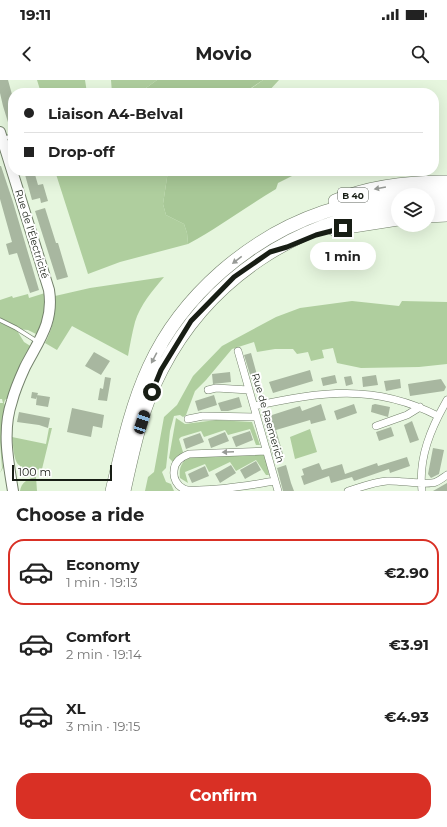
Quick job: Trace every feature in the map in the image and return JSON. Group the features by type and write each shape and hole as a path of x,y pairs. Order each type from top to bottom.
{"highway":[{"name":"B 40","path":"112,491 120,454 133,408 150,366 176,322 192,302 220,273 290,221 338,200 363,191 410,184 447,182"},
{"path":"435,193 447,192"},
{"name":"B 40","path":"268,237 323,213 369,200 391,197"},
{"path":"435,205 447,204"},
{"name":"B 40","path":"124,491 138,432 155,384 161,370 191,321 221,290 251,264 270,252 314,229 368,213 391,209"},
{"path":"435,216 447,215"},
{"name":"B 40","path":"270,252 332,230 391,220"}],"main road":[{"name":"Rue de l'Électricité","path":"1,136 8,158"},
{"name":"Rue de l'Électricité","path":"13,176 49,290 51,307 48,322 39,343 18,382 11,402 6,436 13,491"}],"street":[{"name":"Rue de Raemerich","path":"238,351 278,491"},
{"path":"208,390 216,388 249,390"},
{"path":"254,406 299,396 326,393 357,393 384,396 420,407 438,416"},
{"path":"422,491 421,483 423,460 427,440 447,400"},
{"path":"376,426 408,415 420,407"},
{"path":"188,419 203,416 257,417"},
{"path":"267,451 189,454 182,456 177,461 174,478 183,489 187,490 240,487 275,481"},
{"path":"348,491 368,484 385,481 421,483 436,482 447,475"}],"lane":[{"path":"0,320 16,328 39,343"}],"green space":[{"path":"37,80 85,80 86,88 39,88"},
{"path":"111,80 157,80 146,88 112,88"},
{"path":"157,80 263,80 251,88 146,88"},
{"path":"263,80 279,80 272,88 252,88"},
{"path":"57,176 167,176 163,204 166,215 184,224 188,244 120,262 88,274"},
{"path":"167,176 292,176 278,183 276,189 188,244 184,224 166,215 163,204"},
{"path":"164,277 147,298 137,316 128,356 72,326 57,350 45,343 53,320 55,296 90,288"},
{"path":"45,293 47,307 38,335 28,330 16,329 24,342 32,347 8,398 4,403 6,407 4,455 2,456 3,468 0,473 2,468 0,403 3,403 2,399 0,399 0,300 12,296 13,298 28,294 29,298"},
{"path":"352,301 399,306 402,301 447,302 447,364 419,367 361,368 337,363 333,348 322,350 324,358 311,361 308,352 297,354 293,349 275,349 257,352 254,342 232,349 195,391 186,415 183,417 180,415 174,416 170,431 166,468 162,472 166,482 171,484 174,491 145,491 148,477 154,472 164,417 177,405 193,376 222,346 276,317 300,308"},
{"path":"176,418 185,424 216,420 252,422 260,445 256,445 250,429 228,435 225,430 204,437 201,431 179,439 183,452 174,463 169,458"},
{"path":"49,428 52,428 42,469 33,470 21,467 15,458 12,437 46,444"},
{"path":"310,429 317,452 295,459 290,437"},
{"path":"265,455 269,475 266,475 256,460 236,471 230,462 209,472 205,464 185,472 188,483 180,478 180,469 183,463 195,456"},
{"path":"36,477 37,491 20,491 25,481"}],"building":[{"path":"0,80 8,80 10,88 8,88 8,122 3,106 0,93"},
{"path":"0,166 13,202 39,290 30,293 17,253 9,255 6,244 12,242 0,199"},
{"path":"25,176 35,176 38,185 43,184 48,201 41,203 40,198 32,200"},
{"path":"45,208 56,243 58,243 68,277 57,280 35,211"},
{"path":"94,352 110,361 101,375 85,366"},
{"path":"251,353 262,393 256,394 244,355"},
{"path":"310,370 313,381 273,393 269,382"},
{"path":"230,372 231,382 213,384 212,374"},
{"path":"335,375 337,383 323,386 321,378"},
{"path":"376,375 378,385 363,387 362,377"},
{"path":"351,376 353,384 346,386 344,377"},
{"path":"105,377 111,378 107,401 98,400 100,388 103,389"},
{"path":"400,379 401,388 386,391 384,381"},
{"path":"441,379 446,387 444,391 410,396 408,384"},
{"path":"32,392 38,393 36,399 31,398"},
{"path":"37,395 50,397 48,407 36,405"},
{"path":"214,395 217,405 198,411 195,401"},
{"path":"239,397 242,407 228,411 221,411 218,403"},
{"path":"321,404 326,420 311,424 310,420 276,430 283,454 273,456 261,412 270,410 272,415 300,406 302,411"},
{"path":"354,404 357,413 337,420 334,411"},
{"path":"375,404 390,407 388,417 371,412 372,405"},
{"path":"72,408 104,415 102,428 93,426 91,437 67,432"},
{"path":"19,412 50,418 48,428 39,425 17,422"},
{"path":"412,421 419,440 410,443 404,425"},
{"path":"391,427 394,436 379,441 376,432"},
{"path":"250,431 253,440 236,447 232,437"},
{"path":"225,432 229,441 211,448 208,439"},
{"path":"200,433 204,442 186,449 183,439"},
{"path":"433,448 444,450 439,474 431,478 428,474"},
{"path":"407,457 410,466 390,473 389,469 354,481 352,477 331,483 329,476 304,485 301,476 304,475 302,469 319,463 322,470 342,464 345,474 377,463 378,466"},
{"path":"256,461 261,470 245,479 240,470"},
{"path":"231,465 236,473 220,483 215,474"},
{"path":"286,465 294,491 283,491 277,468"},
{"path":"205,466 209,476 192,483 188,474"},
{"path":"447,483 447,491 433,491"}],"route":[{"path":"152,392 161,370 191,321 234,277 270,252 287,247 316,235 343,228"}]}
